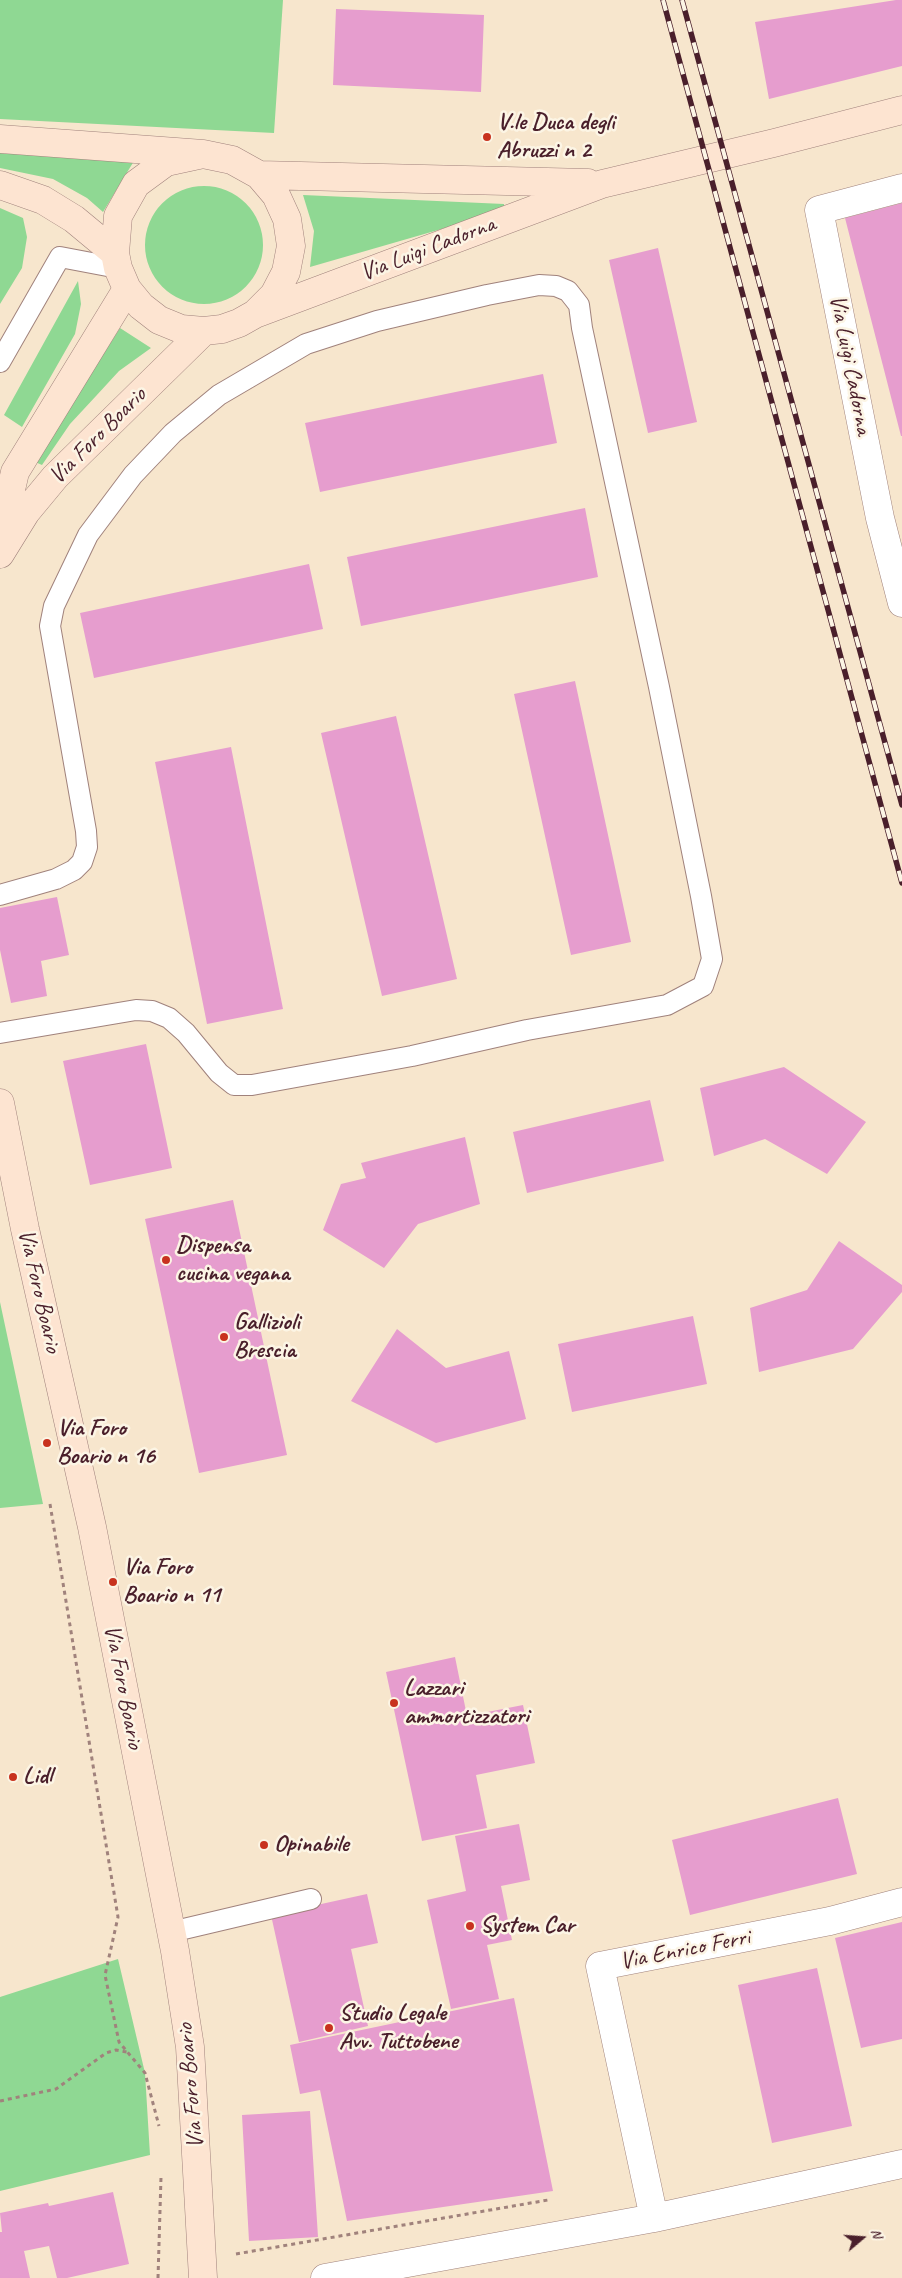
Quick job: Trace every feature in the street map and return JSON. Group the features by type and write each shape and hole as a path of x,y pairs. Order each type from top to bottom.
{"main road":[{"name":"Via Luigi Cadorna","path":"255,314 602,184 774,144 902,110"},
{"path":"0,138 203,154 232,160 259,175 276,195 287,219 291,246 286,272 274,295 255,314 239,323 222,329 204,331 181,329 160,320 141,306 120,270 74,219 43,200 0,185"},
{"path":"120,270 118,216 136,184 166,162 203,154"},
{"name":"Via Luigi Cadorna","path":"259,175 602,184"},
{"name":"Via Foro Boario","path":"1,552 6,511 15,472 120,270"},
{"name":"Via Foro Boario","path":"1,552 26,512 55,477 204,331"},
{"name":"Via Foro Boario","path":"0,1103 24,1229 92,1528 171,1932 190,2047 203,2278"}],"street":[{"name":"Via Luigi Cadorna","path":"902,188 819,210 880,518 902,603"},
{"name":"Via Enrico Ferri","path":"654,2218 600,1966 830,1921 902,1902"},
{"path":"325,2278 654,2218 902,2164"}],"lane":[{"path":"0,362 60,257 120,270"},
{"path":"0,895 56,879 74,870 82,862 86,847 86,831 50,626 66,578 88,536 133,475 173,433 219,395 306,344 377,321 487,295 539,285 556,286 568,291 579,305 582,328 659,687 700,896 712,959 703,986 667,1005 527,1030 412,1056 252,1085 234,1085 219,1073 186,1032 169,1018 152,1011 136,1010 0,1033"},
{"path":"171,1932 311,1899"}],"path":[{"path":"49,1500 118,1917 105,1974 119,2042 144,2073 160,2130"},
{"path":"0,2102 56,2089 106,2053 116,2050 127,2052"},
{"path":"158,2278 161,2169"},
{"path":"236,2254 549,2200"}],"green space":[{"path":"0,0 283,0 274,133 0,119"},
{"path":"0,153 134,161 103,212 87,198 53,179 0,168"},
{"path":"204,186 227,190 246,203 259,222 263,245 259,268 246,287 227,300 204,304 181,300 162,287 149,268 145,245 149,222 162,203 181,190"},
{"path":"303,195 504,204 504,211 310,267 314,231"},
{"path":"0,208 23,218 27,237 22,268 0,304"},
{"path":"78,281 81,304 75,334 22,427 4,415"},
{"path":"120,328 151,348 119,371 70,424 42,465 35,462"},
{"path":"0,1302 43,1504 0,1508"},
{"path":"118,1959 145,2073 150,2155 0,2191 0,1997"}],"building":[{"path":"902,0 902,66 769,99 755,22"},
{"path":"336,9 484,15 481,92 333,85"},
{"path":"902,203 902,436 901,436 845,218"},
{"path":"658,248 697,422 648,433 609,260"},
{"path":"543,374 557,443 320,492 305,423"},
{"path":"585,508 598,577 361,626 347,557"},
{"path":"309,564 323,629 94,678 80,613"},
{"path":"575,681 631,942 571,955 514,694"},
{"path":"396,716 457,979 382,996 321,733"},
{"path":"231,747 283,1009 207,1024 155,762"},
{"path":"57,897 69,955 41,961 47,996 11,1003 0,950 0,908"},
{"path":"146,1044 172,1168 90,1185 63,1061"},
{"path":"784,1067 866,1122 827,1174 765,1139 714,1156 700,1088"},
{"path":"650,1100 664,1161 527,1193 513,1132"},
{"path":"465,1137 480,1204 418,1224 384,1268 323,1230 341,1184 366,1178 361,1163"},
{"path":"233,1200 287,1455 199,1473 145,1219"},
{"path":"839,1241 902,1285 902,1292 853,1349 759,1372 750,1308 807,1290"},
{"path":"693,1316 707,1384 572,1412 558,1344"},
{"path":"397,1329 446,1368 509,1351 526,1419 436,1443 351,1401"},
{"path":"455,1657 467,1716 523,1705 535,1763 476,1775 487,1828 422,1841 386,1672"},
{"path":"838,1798 857,1874 690,1915 672,1840"},
{"path":"519,1824 530,1880 501,1886 512,1940 487,1945 499,1999 451,2009 427,1900 466,1891 455,1836"},
{"path":"367,1894 378,1943 351,1949 368,2026 299,2042 271,1915"},
{"path":"902,1922 902,2039 861,2048 835,1938"},
{"path":"817,1968 852,2126 772,2143 738,1985"},
{"path":"514,1998 553,2191 347,2221 320,2090 300,2094 290,2045"},
{"path":"310,2111 318,2237 249,2241 242,2115"},
{"path":"113,2192 129,2264 67,2278 57,2278 49,2246 24,2251 30,2278 0,2278 0,2232 2,2232 0,2213 48,2203 49,2206"}],"railway":[{"path":"663,0 902,883"},
{"path":"682,0 902,805"}],"place":[{"name":"V.le Duca degli Abruzzi n 2","path":"487,137"},
{"name":"Dispensa cucina vegana","path":"166,1260"},
{"name":"Gallizioli Brescia","path":"224,1337"},
{"name":"Via Foro Boario n 16","path":"47,1443"},
{"name":"Via Foro Boario n 11","path":"113,1582"},
{"name":"Lazzari ammortizzatori","path":"394,1703"},
{"name":"Lidl","path":"13,1777"},
{"name":"Opinabile","path":"264,1845"},
{"name":"System Car","path":"470,1926"},
{"name":"Studio Legale Avv. Tuttobene","path":"329,2028"}]}
